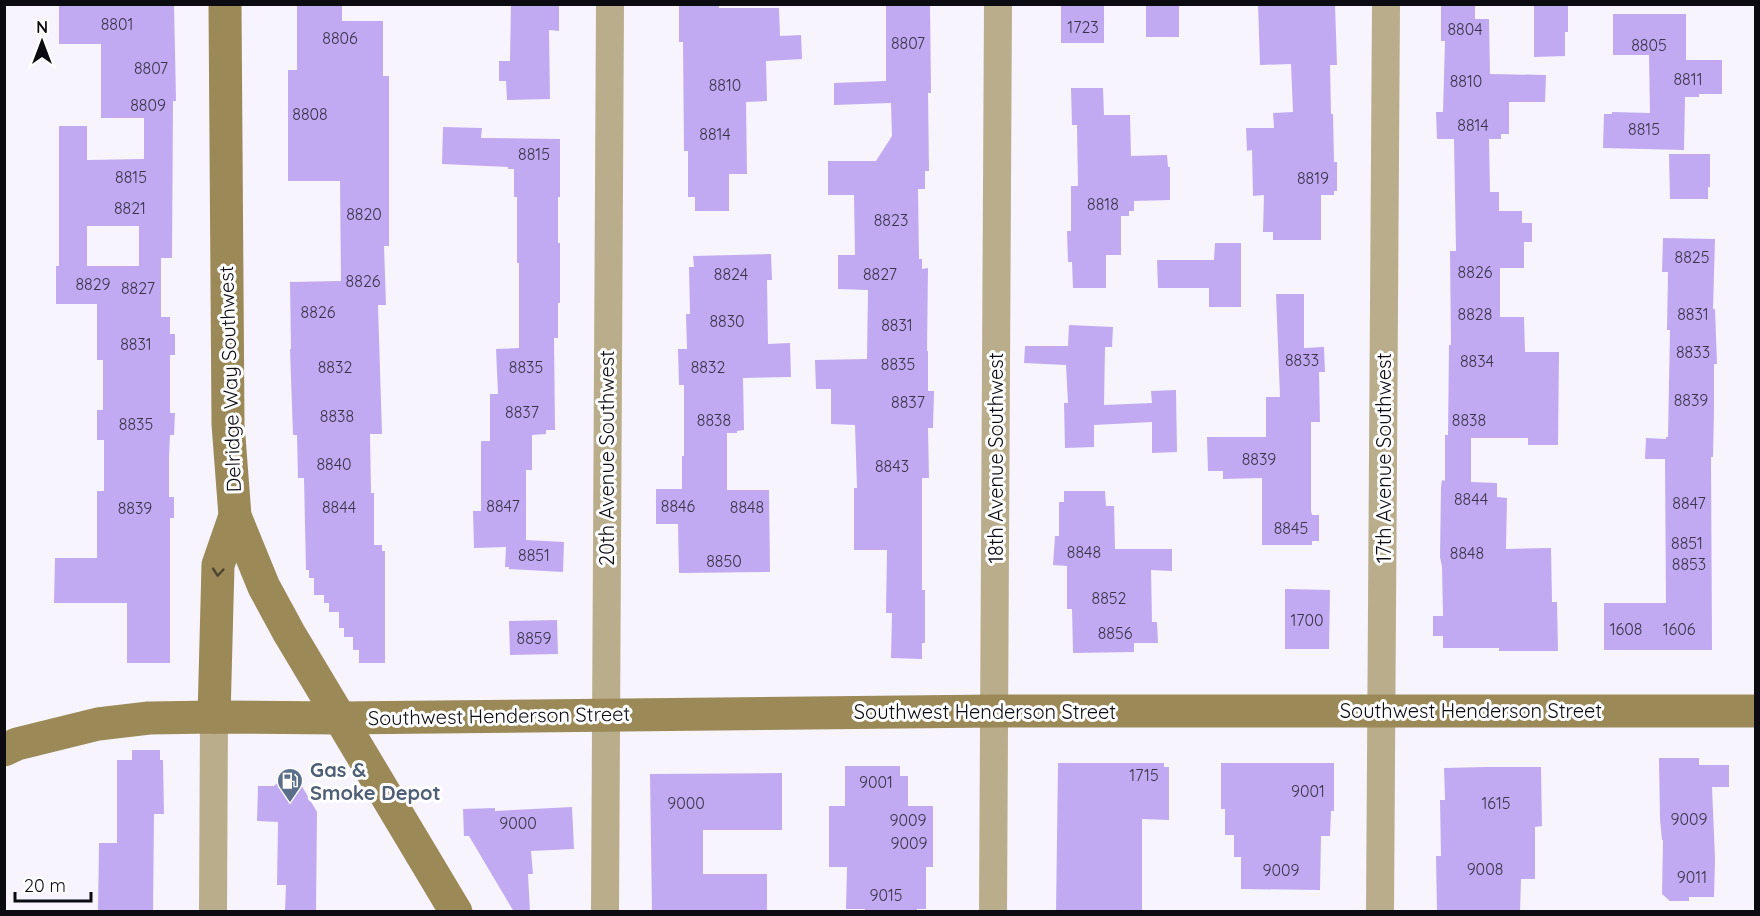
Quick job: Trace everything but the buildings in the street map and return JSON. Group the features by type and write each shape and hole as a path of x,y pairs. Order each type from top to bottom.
{"street":[{"name":"Delridge Way Southwest","path":"225,4 228,424 235,516 264,587 289,633 456,912"},
{"name":"20th Avenue Southwest","path":"604,912 610,4"},
{"name":"18th Avenue Southwest","path":"993,912 998,4"},
{"name":"17th Avenue Southwest","path":"1380,912 1386,4"},
{"path":"213,912 214,717 218,565 235,516"},
{"name":"Southwest Henderson Street","path":"4,750 17,744 98,724 148,718 995,711 1755,711"}],"place":[{"name":"Gas & Smoke Depot","path":"290,804"}]}
